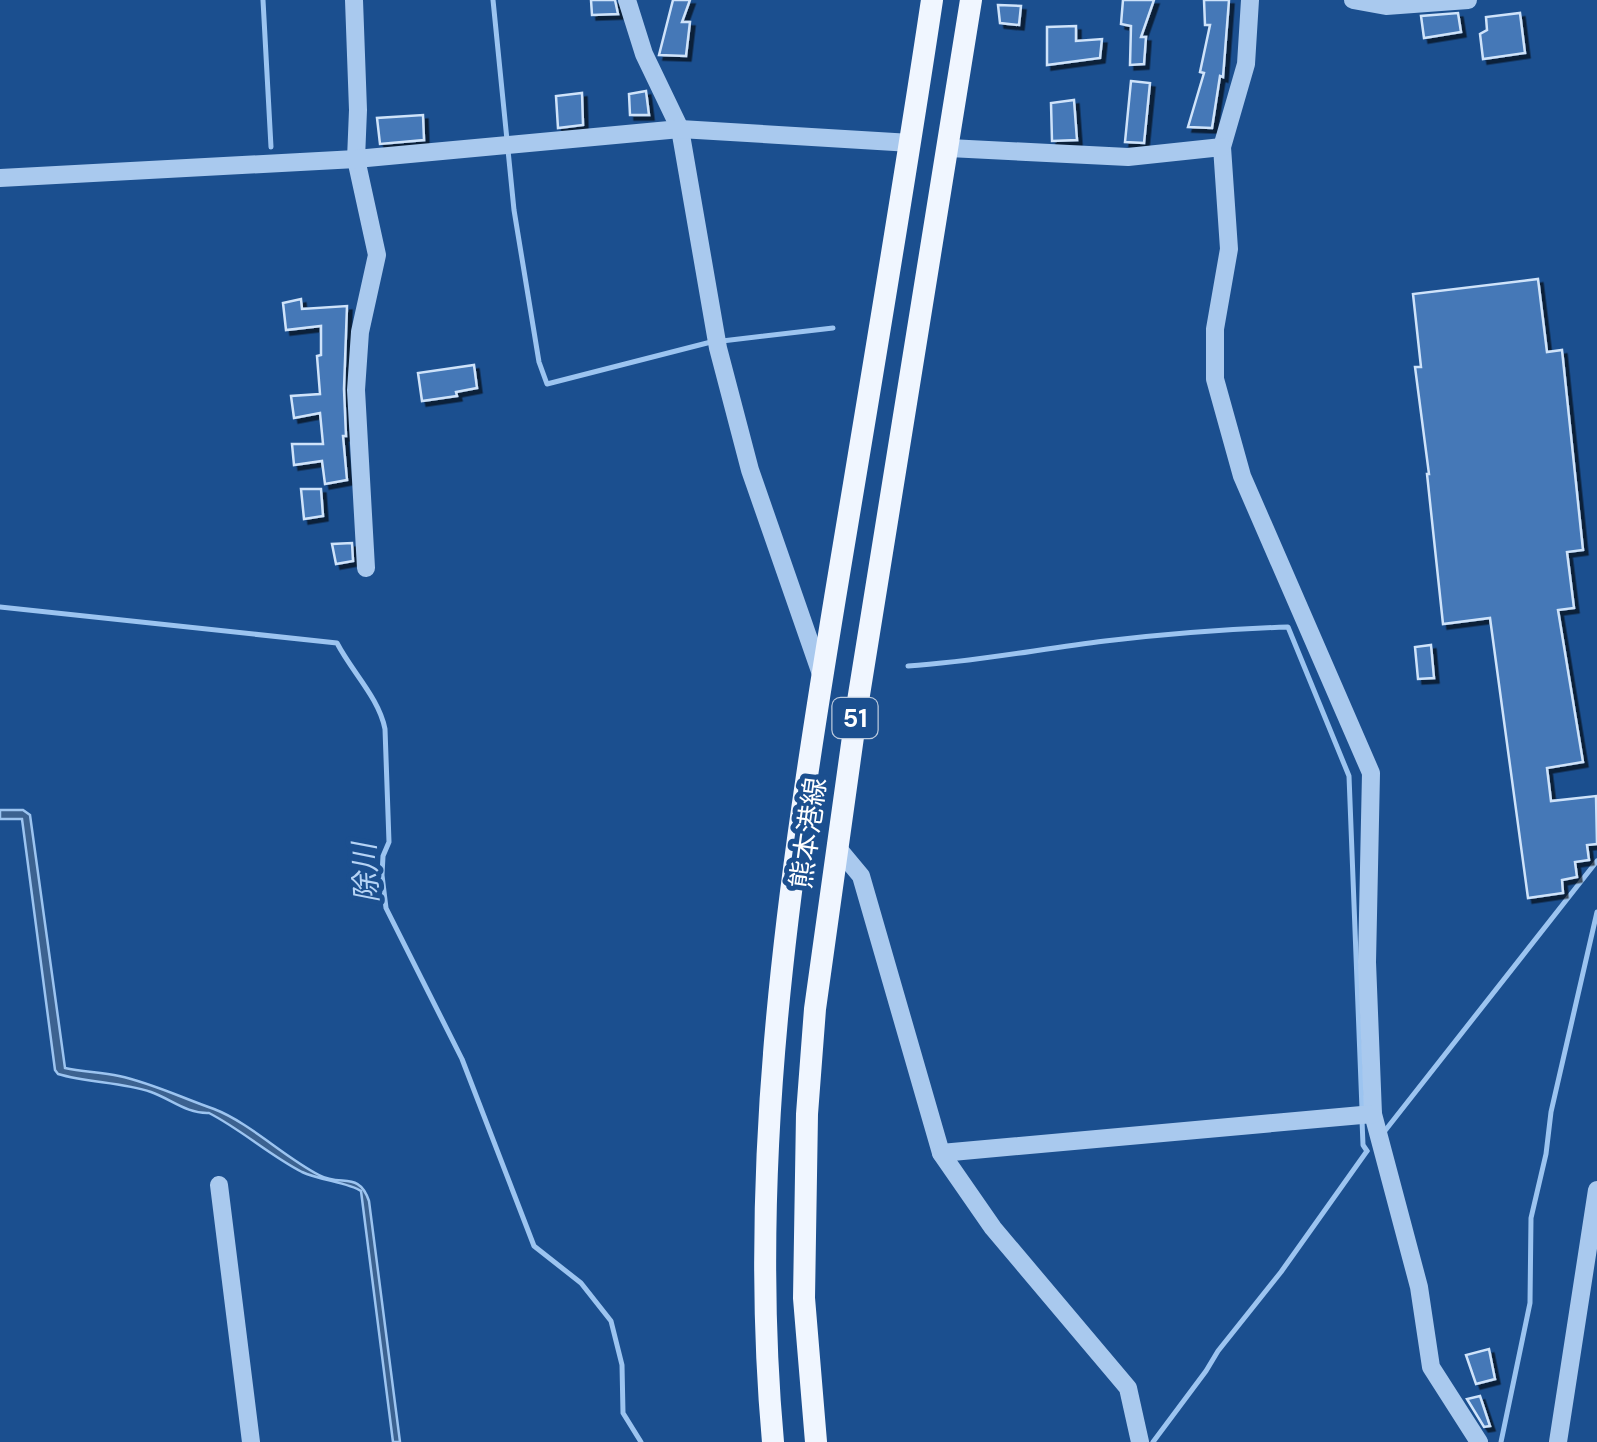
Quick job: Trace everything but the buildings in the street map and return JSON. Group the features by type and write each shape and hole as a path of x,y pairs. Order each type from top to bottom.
{"main road":[{"name":"熊本港線","path":"773,1442 766,1302 770,1072 786,909 932,0"},
{"name":"熊本港線","path":"816,1442 804,1298 807,1114 814,1009 836,846 971,0"},
{"path":"769,1398 812,1393"}],"street":[{"path":"354,0 356,159 377,255 360,332 356,390 366,568"},
{"path":"627,0 644,54 680,130 718,348 750,470 822,678"},
{"path":"1250,0 1246,64 1222,146 1229,249 1215,329 1216,379 1231,445 1371,773 1367,962 1374,1114 1418,1287 1431,1367 1479,1442"},
{"path":"1353,0 1386,6 1468,0"},
{"path":"0,178 356,159 680,130 911,143"},
{"path":"948,148 1128,158 1222,146"},
{"path":"836,846 861,876 941,1153 993,1228 1128,1388 1140,1442"},
{"path":"941,1153 1374,1114"},
{"path":"219,1185 251,1442"},
{"path":"1558,1442 1597,1190"}],"water":[{"path":"0,810 23,810 30,815 65,1068 131,1079 214,1109 319,1175 355,1183 365,1192 400,1442 393,1442 361,1191 302,1172 209,1113 186,1109 140,1089 58,1074 22,819 0,819"}],"waterway":[{"path":"263,0 271,147"},
{"path":"493,0 514,210 539,362 547,384 711,342"},
{"path":"722,341 833,328"},
{"name":"除川","path":"0,607 337,643 371,696 385,729 389,842 382,875 386,908 462,1059 534,1246 581,1283 611,1321 622,1365 623,1413 641,1442"},
{"path":"908,666 1128,638 1288,627 1349,776 1362,1109"},
{"path":"1384,1132 1597,861"},
{"path":"1501,1442 1530,1303 1531,1218 1597,912"},
{"path":"1362,1120 1367,1151"},
{"path":"1153,1442 1367,1151"}]}
